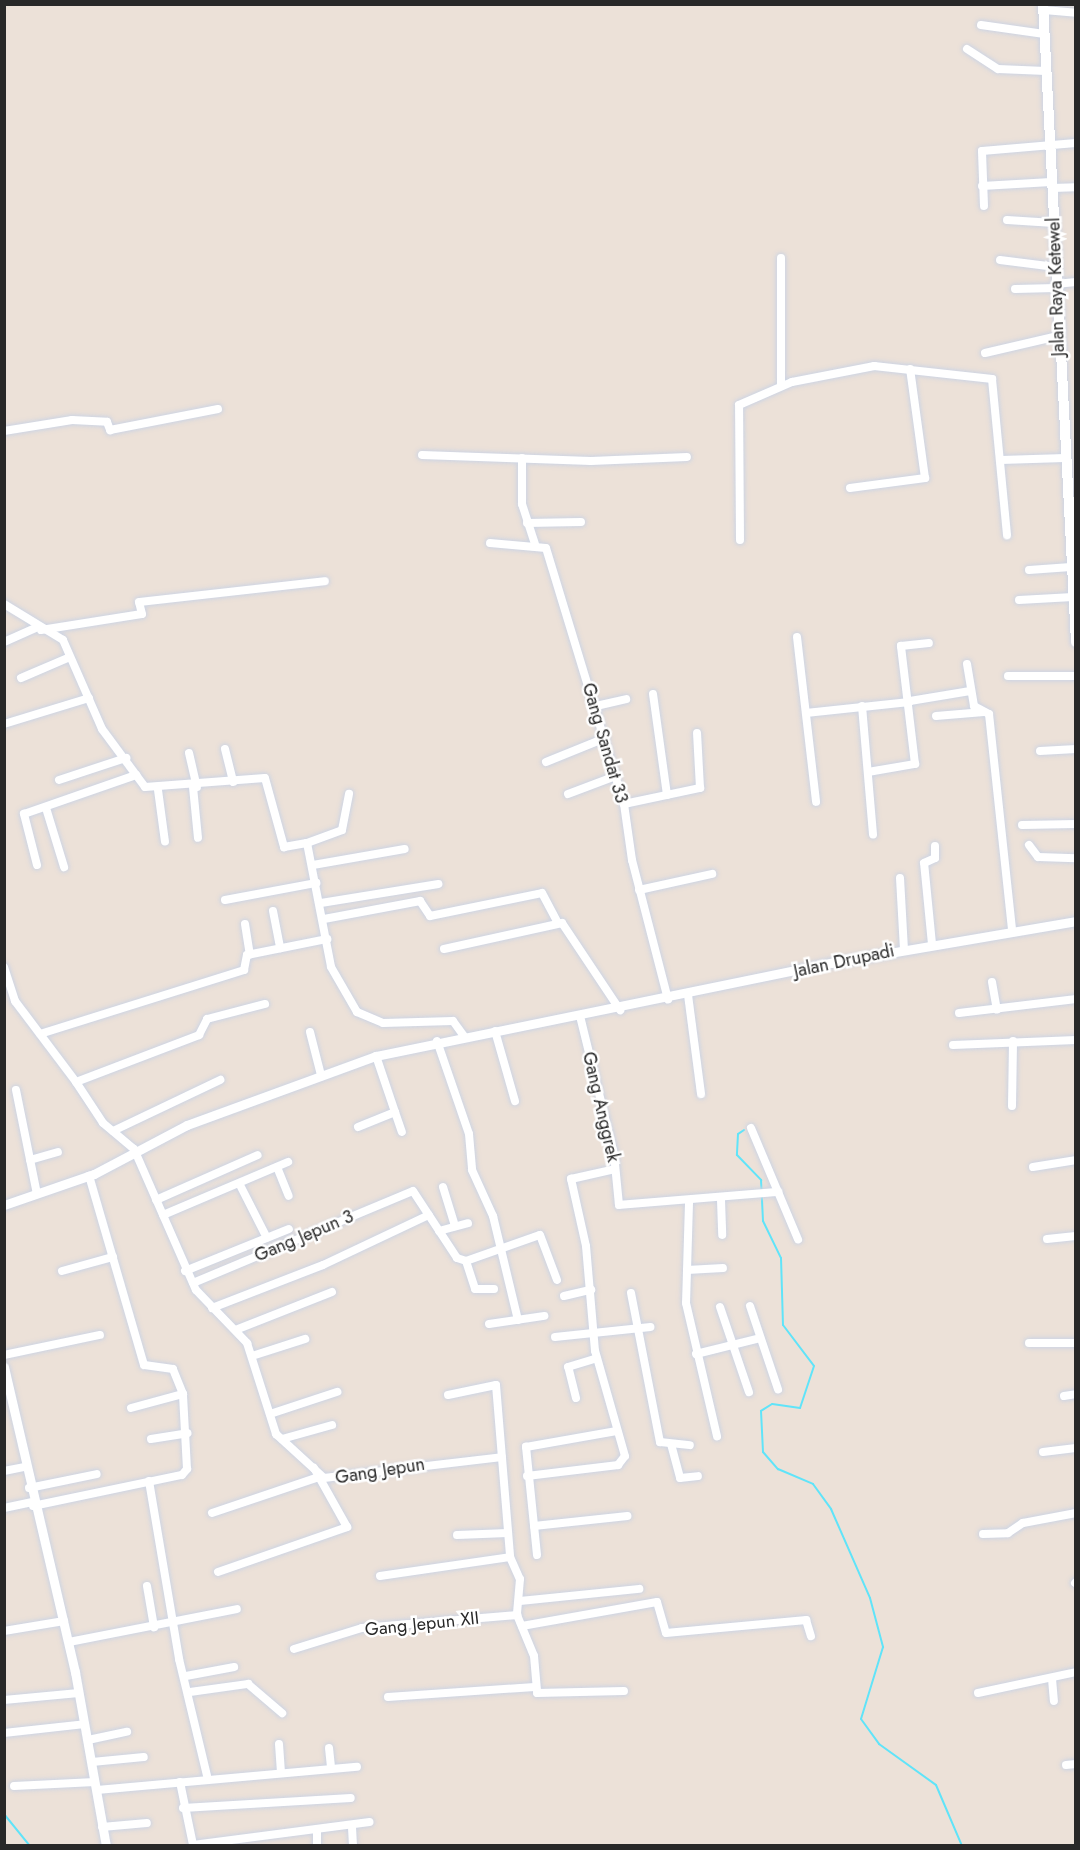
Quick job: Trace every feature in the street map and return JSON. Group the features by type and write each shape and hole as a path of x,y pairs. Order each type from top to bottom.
{"main road":[{"name":"Jalan Raya Ketewel","path":"1044,7 1058,336 1072,493 1071,567 1076,642"}],"street":[{"path":"1044,7 1076,13"},
{"path":"981,25 1044,34"},
{"path":"967,49 998,69 1046,71"},
{"path":"984,206 982,151 1076,143"},
{"path":"982,186 1076,187"},
{"path":"1007,220 1054,223"},
{"path":"782,258 782,386"},
{"path":"1000,260 1056,267"},
{"path":"1015,289 1076,282"},
{"path":"985,353 1058,336"},
{"path":"740,540 737,516 743,510 737,408 782,386 867,367 910,369 992,379 1007,535"},
{"path":"850,488 925,478 910,369"},
{"path":"4,431 72,420 107,422 110,430 218,409"},
{"path":"1001,460 1067,449 1076,438"},
{"path":"422,455 522,458 687,457"},
{"path":"490,543 523,548 535,544 527,523 522,458"},
{"path":"527,523 581,522"},
{"name":"Gang Sandat 33","path":"535,544 546,548 596,706 624,804 639,890 668,999"},
{"path":"1029,570 1071,567"},
{"path":"4,642 38,629 142,614 140,602 326,581"},
{"path":"1019,600 1073,597"},
{"path":"4,604 38,629 63,640 104,733 126,758 145,787 158,790 265,778 284,847 307,843 342,830 349,794"},
{"path":"797,637 816,802"},
{"path":"868,772 915,764 901,645 929,643"},
{"path":"21,678 70,657"},
{"path":"967,664 970,691 975,707 988,711"},
{"path":"1008,676 1076,676"},
{"path":"806,713 909,701 970,691"},
{"path":"653,694 667,795"},
{"path":"4,724 89,698"},
{"path":"596,706 626,699"},
{"path":"862,706 873,835"},
{"path":"936,716 988,711"},
{"path":"988,711 1012,930"},
{"path":"624,804 667,795 702,784 697,733"},
{"path":"546,762 605,738"},
{"path":"225,749 232,782"},
{"path":"1040,751 1076,749"},
{"path":"189,753 195,787 198,838"},
{"path":"59,780 126,758"},
{"path":"37,865 23,816 136,774"},
{"path":"568,794 616,776"},
{"path":"158,790 165,842"},
{"path":"46,808 64,867"},
{"path":"1022,825 1076,824"},
{"path":"307,843 339,988 367,1020 453,1020 464,1036"},
{"path":"1029,844 1038,858 1076,858"},
{"path":"932,944 924,863 935,858 935,846"},
{"path":"313,865 405,849"},
{"path":"639,890 711,874"},
{"path":"900,878 904,949"},
{"path":"225,900 316,883"},
{"path":"321,903 438,884"},
{"path":"324,919 420,901 430,916 542,893 558,923"},
{"path":"273,911 280,948"},
{"name":"Jalan Drupadi","path":"4,1205 89,1176 134,1149 321,1075 376,1056 437,1041 617,1010 904,949 1076,921"},
{"path":"444,949 558,923 565,924 617,1010"},
{"path":"40,1034 244,970 250,955 245,924"},
{"path":"250,955 327,939"},
{"path":"4,967 15,1001 113,1131 134,1149"},
{"path":"992,982 997,1010"},
{"path":"688,995 701,1094"},
{"path":"958,1013 1076,999"},
{"path":"76,1082 200,1035 207,1019 265,1004"},
{"name":"Gang Anggrek","path":"580,1016 622,1207 721,1200 778,1192"},
{"path":"495,1031 515,1101"},
{"path":"310,1032 321,1075"},
{"path":"953,1045 1076,1040"},
{"path":"437,1041 501,1247 518,1320"},
{"path":"1012,1106 1013,1041"},
{"path":"376,1056 402,1132"},
{"path":"113,1131 220,1080"},
{"path":"16,1090 37,1194"},
{"path":"358,1127 395,1112"},
{"path":"751,1128 798,1239"},
{"name":"Gang Jepun","path":"134,1149 185,1271 212,1308 238,1329 252,1356 270,1414 282,1439 314,1468 328,1479 408,1464 502,1457"},
{"path":"30,1160 58,1152"},
{"path":"156,1200 258,1155"},
{"path":"1033,1167 1076,1160"},
{"path":"163,1215 240,1185 288,1162"},
{"path":"277,1167 289,1196"},
{"path":"528,1476 618,1465 625,1456 597,1358 592,1331 591,1290 571,1178 615,1169"},
{"path":"4,1508 186,1472 188,1433 183,1394 173,1369 144,1365 89,1176"},
{"path":"240,1185 267,1238"},
{"path":"443,1187 455,1226"},
{"name":"Gang Jepun 3","path":"193,1283 416,1191 429,1215"},
{"path":"721,1200 722,1235"},
{"path":"688,1203 686,1303 696,1354 717,1436"},
{"path":"212,1308 323,1265 429,1215 456,1256 466,1261 475,1289 494,1289"},
{"path":"439,1231 468,1223"},
{"path":"185,1271 289,1229"},
{"path":"466,1261 541,1235 557,1280"},
{"path":"1047,1239 1076,1236"},
{"path":"62,1271 113,1257"},
{"path":"687,1270 723,1268"},
{"path":"564,1296 591,1290"},
{"path":"238,1329 332,1293"},
{"path":"631,1293 634,1330 660,1442 690,1445"},
{"path":"750,1306 778,1389"},
{"path":"720,1307 749,1392"},
{"path":"489,1324 544,1316"},
{"path":"555,1337 592,1331 634,1330 650,1327"},
{"path":"4,1355 100,1335"},
{"path":"696,1354 760,1338"},
{"path":"252,1356 305,1339"},
{"path":"1029,1343 1076,1343"},
{"path":"576,1398 568,1367 597,1358"},
{"path":"5,1368 28,1488 64,1620 80,1693 106,1845"},
{"path":"448,1395 496,1385 510,1557 520,1579 520,1601 517,1615 534,1656 535,1687 540,1696 624,1691"},
{"path":"270,1414 337,1392"},
{"path":"131,1408 183,1394"},
{"path":"1064,1396 1076,1394"},
{"path":"282,1439 332,1425"},
{"path":"537,1555 528,1476 528,1445 617,1431"},
{"path":"151,1439 188,1433"},
{"path":"670,1444 681,1479 698,1476"},
{"path":"1043,1452 1076,1448"},
{"path":"4,1471 24,1467"},
{"path":"218,1572 347,1527 316,1478 314,1468"},
{"path":"28,1488 97,1474"},
{"path":"212,1513 316,1478"},
{"path":"149,1481 174,1624 207,1776"},
{"path":"983,1534 1008,1533 1023,1523 1076,1513"},
{"path":"534,1526 627,1516"},
{"path":"457,1535 508,1533"},
{"path":"380,1576 510,1557"},
{"path":"147,1586 154,1627"},
{"path":"520,1601 639,1589"},
{"path":"522,1626 657,1602 666,1633 806,1620 811,1636"},
{"path":"69,1642 174,1624 237,1609"},
{"name":"Gang Jepun XII","path":"294,1649 362,1628 517,1615"},
{"path":"4,1632 64,1620"},
{"path":"186,1676 234,1667"},
{"path":"978,1693 1052,1679 1076,1672"},
{"path":"1052,1679 1054,1701"},
{"path":"190,1692 248,1684 282,1713"},
{"path":"388,1697 535,1687"},
{"path":"4,1700 80,1693"},
{"path":"4,1733 85,1724"},
{"path":"88,1740 127,1732"},
{"path":"279,1744 281,1770"},
{"path":"329,1748 332,1768"},
{"path":"92,1762 144,1757"},
{"path":"1066,1765 1076,1764"},
{"path":"14,1786 96,1786 180,1782 207,1776 357,1767"},
{"path":"180,1782 191,1845 352,1827 370,1822"},
{"path":"183,1808 351,1798"},
{"path":"102,1827 147,1823"},
{"path":"352,1827 352,1845"},
{"path":"317,1831 317,1845"}],"waterway":[{"path":"744,1130 738,1134 737,1155 761,1180 763,1221 781,1258 783,1325 814,1366 800,1408 772,1404 761,1411 763,1452 778,1469 813,1484 831,1509 870,1598 883,1647 861,1719 879,1744 936,1785 962,1846"},
{"path":"4,1814 30,1846"}]}
